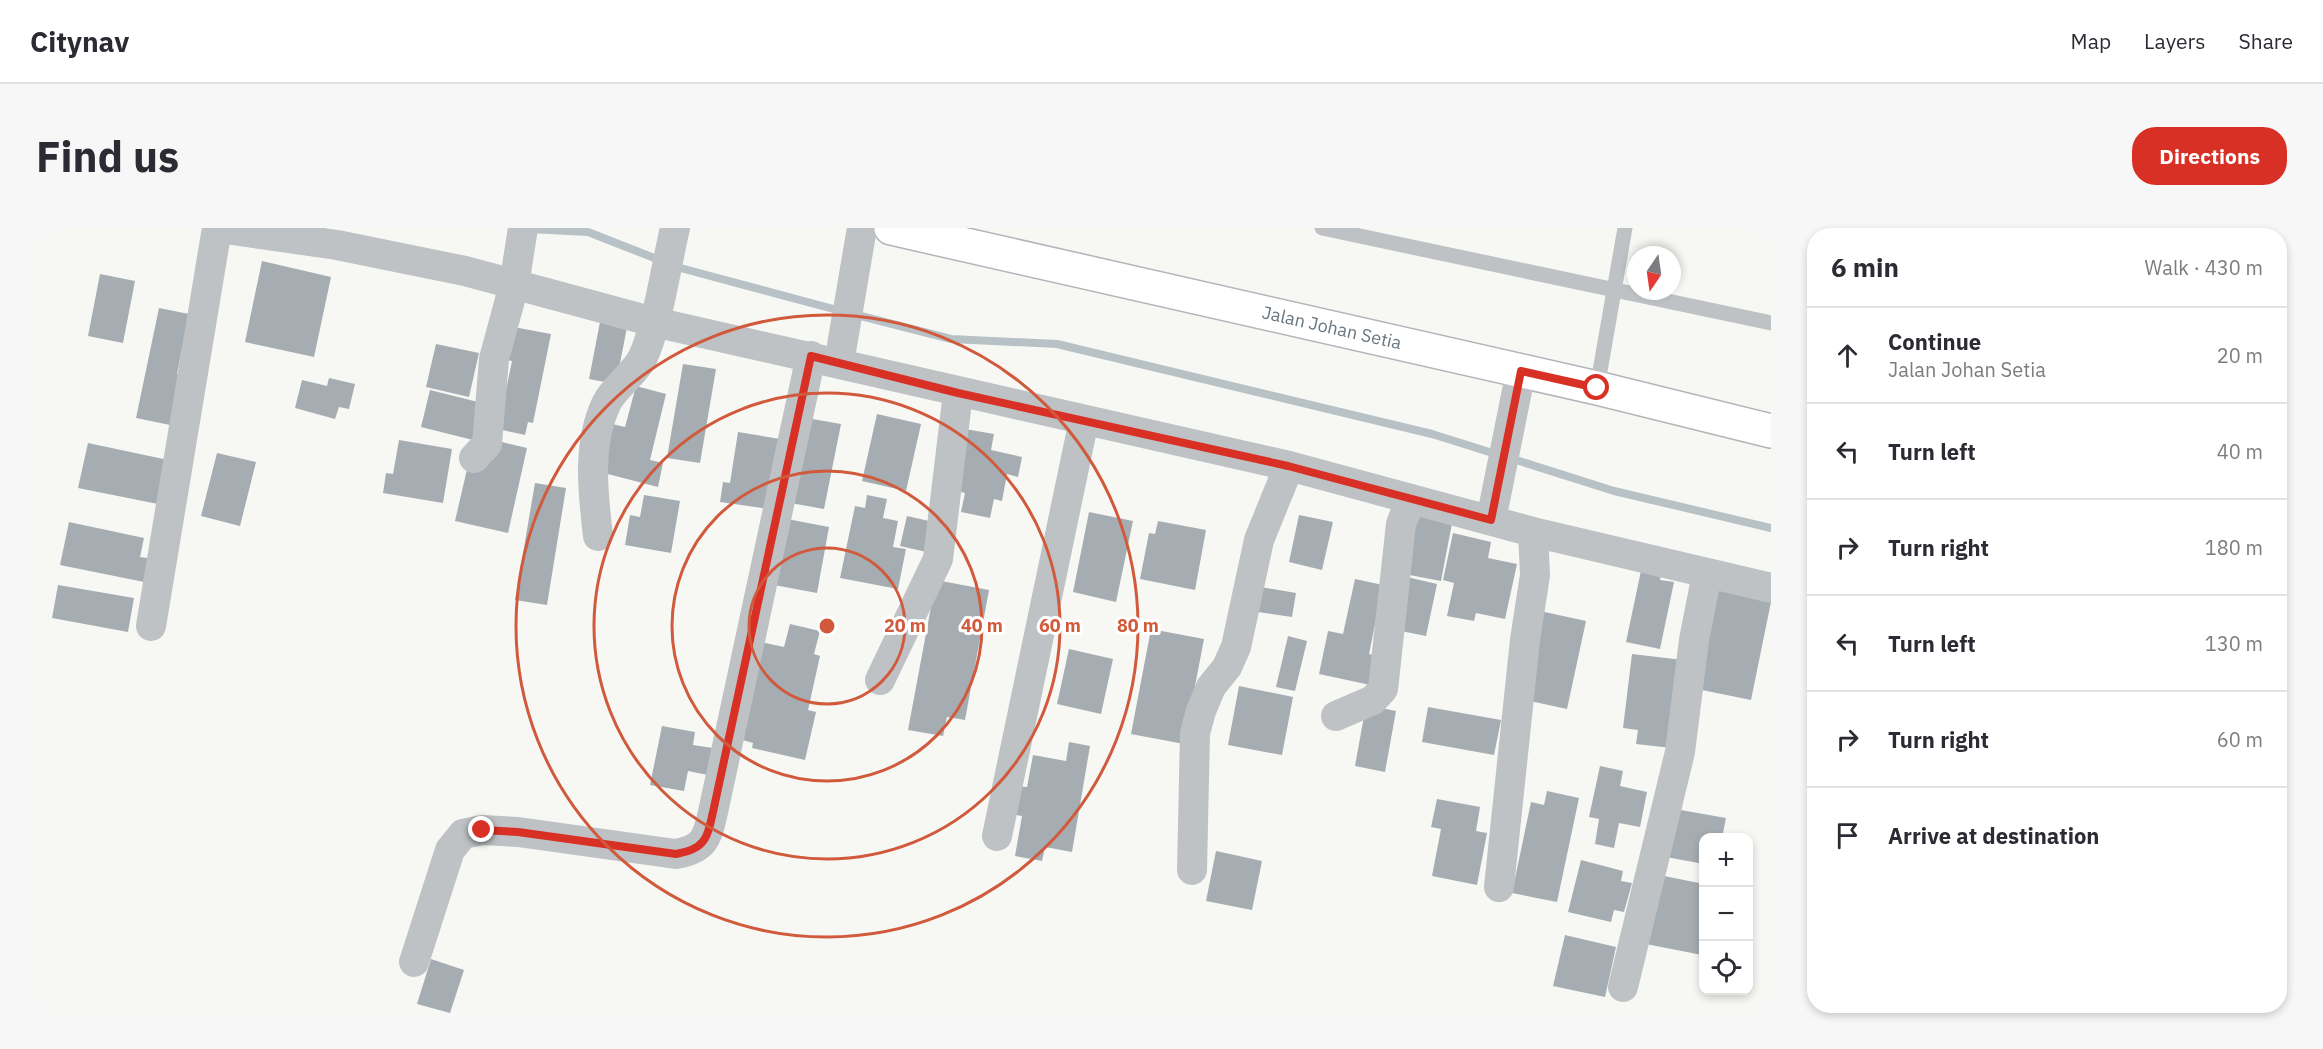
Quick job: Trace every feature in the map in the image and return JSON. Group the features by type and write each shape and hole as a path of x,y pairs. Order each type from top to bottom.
{"main road":[{"name":"Jalan Johan Setia","path":"891,228 1597,388 1771,431"}],"street":[{"path":"151,626 218,228 337,245 515,279 831,355 958,393 1288,466 1411,499 1493,511 1533,532 1771,588"},
{"path":"474,458 488,444 494,359 515,279 523,228"},
{"path":"598,536 593,477 594,445 606,403 642,358 656,313 675,228"},
{"path":"414,962 450,850 463,834 482,830 518,832 676,854 691,851 702,845 713,812 860,242"},
{"path":"1493,511 1521,371"},
{"path":"880,680 939,559 958,393"},
{"path":"997,836 1084,420"},
{"path":"1192,870 1198,722 1211,687 1227,667 1236,647 1259,540 1288,466"},
{"path":"1336,716 1373,700 1383,689 1401,524 1411,499"},
{"path":"1499,887 1525,640 1535,575 1533,532"},
{"path":"1623,987 1680,752 1694,640 1707,574"}],"lane":[{"path":"1322,228 1614,292 1771,323"},
{"path":"1597,388 1625,228"}],"building":[{"path":"262,261 331,277 314,357 245,342"},
{"path":"100,274 135,281 123,343 88,336"},
{"path":"159,308 189,314 177,374 190,377 180,427 136,418"},
{"path":"600,322 627,327 616,384 589,379"},
{"path":"508,326 551,334 533,423 528,422 525,435 498,429 512,361 501,359"},
{"path":"436,344 479,353 469,397 426,387"},
{"path":"683,364 716,369 700,463 667,458"},
{"path":"329,378 355,384 349,409 339,407 335,419 295,408 302,380 327,386"},
{"path":"636,386 666,394 650,460 663,463 658,487 600,472 612,424 625,427"},
{"path":"430,390 482,403 473,440 421,427"},
{"path":"877,414 921,424 906,491 862,481"},
{"path":"801,417 841,424 824,509 785,502"},
{"path":"965,429 994,434 991,450 1022,457 1018,477 1007,474 1002,501 994,499 990,518 961,512 965,493 953,490"},
{"path":"738,432 780,439 769,509 720,502 723,482 730,483"},
{"path":"399,440 452,449 443,503 383,493 386,473 393,474"},
{"path":"498,441 527,448 508,533 455,521 468,465 482,458 493,460"},
{"path":"88,443 173,461 163,505 78,488"},
{"path":"217,453 256,462 240,526 201,516"},
{"path":"535,483 566,488 547,605 515,600"},
{"path":"644,495 680,501 671,553 625,545 630,515 640,517"},
{"path":"867,495 887,499 883,518 898,521 893,547 906,549 898,589 840,578 855,506 865,508"},
{"path":"1416,511 1453,518 1441,581 1404,574"},
{"path":"1089,512 1133,521 1116,602 1073,592"},
{"path":"1299,515 1333,522 1322,570 1289,562"},
{"path":"907,516 938,523 931,553 900,546"},
{"path":"787,519 829,527 817,593 774,585"},
{"path":"1158,521 1206,530 1195,590 1140,579 1149,533 1155,534"},
{"path":"69,522 144,538 140,557 154,559 149,583 60,565"},
{"path":"1453,533 1491,542 1488,558 1517,564 1505,619 1476,613 1474,621 1447,616 1454,583 1443,580"},
{"path":"1642,566 1662,570 1660,580 1674,582 1660,649 1626,642"},
{"path":"1407,577 1437,584 1426,636 1396,630"},
{"path":"1355,579 1383,585 1369,654 1381,657 1375,686 1319,674 1328,631 1343,634"},
{"path":"936,580 989,590 965,720 947,717 943,736 908,730"},
{"path":"58,585 134,598 128,632 52,618"},
{"path":"1255,586 1296,593 1292,617 1251,611"},
{"path":"1718,590 1771,602 1751,700 1697,689"},
{"path":"1540,611 1586,621 1567,709 1530,701"},
{"path":"790,624 820,631 814,654 820,656 808,710 816,712 805,760 752,748 753,743 739,739 761,642 784,647"},
{"path":"1151,629 1204,639 1184,744 1131,734"},
{"path":"1288,636 1307,641 1295,691 1276,687"},
{"path":"1069,649 1113,659 1101,714 1057,704"},
{"path":"1632,654 1683,660 1672,748 1636,744 1638,730 1623,728"},
{"path":"1239,686 1293,697 1282,755 1228,745"},
{"path":"1366,705 1396,711 1385,772 1355,766"},
{"path":"1428,707 1501,720 1494,755 1422,742"},
{"path":"662,726 695,732 693,745 713,748 708,775 688,771 684,791 650,785"},
{"path":"1069,742 1090,746 1072,852 1045,847 1042,861 1015,856 1022,816 1011,814 1016,786 1027,787 1033,755 1066,761"},
{"path":"1600,766 1623,771 1620,786 1647,792 1640,827 1619,823 1614,848 1595,844 1599,819 1589,817"},
{"path":"1547,791 1579,798 1557,902 1512,893 1531,802 1544,805"},
{"path":"1437,799 1480,807 1476,831 1487,833 1477,885 1432,876 1441,829 1431,827"},
{"path":"1675,809 1726,818 1723,833 1699,833 1699,863 1666,857"},
{"path":"1216,851 1262,861 1252,910 1206,901"},
{"path":"1581,860 1623,871 1621,881 1632,883 1624,912 1614,910 1611,922 1568,912"},
{"path":"1659,875 1699,883 1699,954 1646,944"},
{"path":"1565,935 1616,947 1605,997 1553,986"},
{"path":"431,959 464,970 450,1013 417,1004"}],"waterway":[{"path":"530,229 588,232 662,261"},
{"path":"673,266 841,311"},
{"path":"853,314 951,339 1057,344 1432,434 1499,455"},
{"path":"1510,458 1614,491 1771,528"}],"route":[{"path":"482,830 518,832 676,854 691,851 702,845 709,830 811,356 958,393 1288,466 1491,520 1521,371 1597,388"}]}
